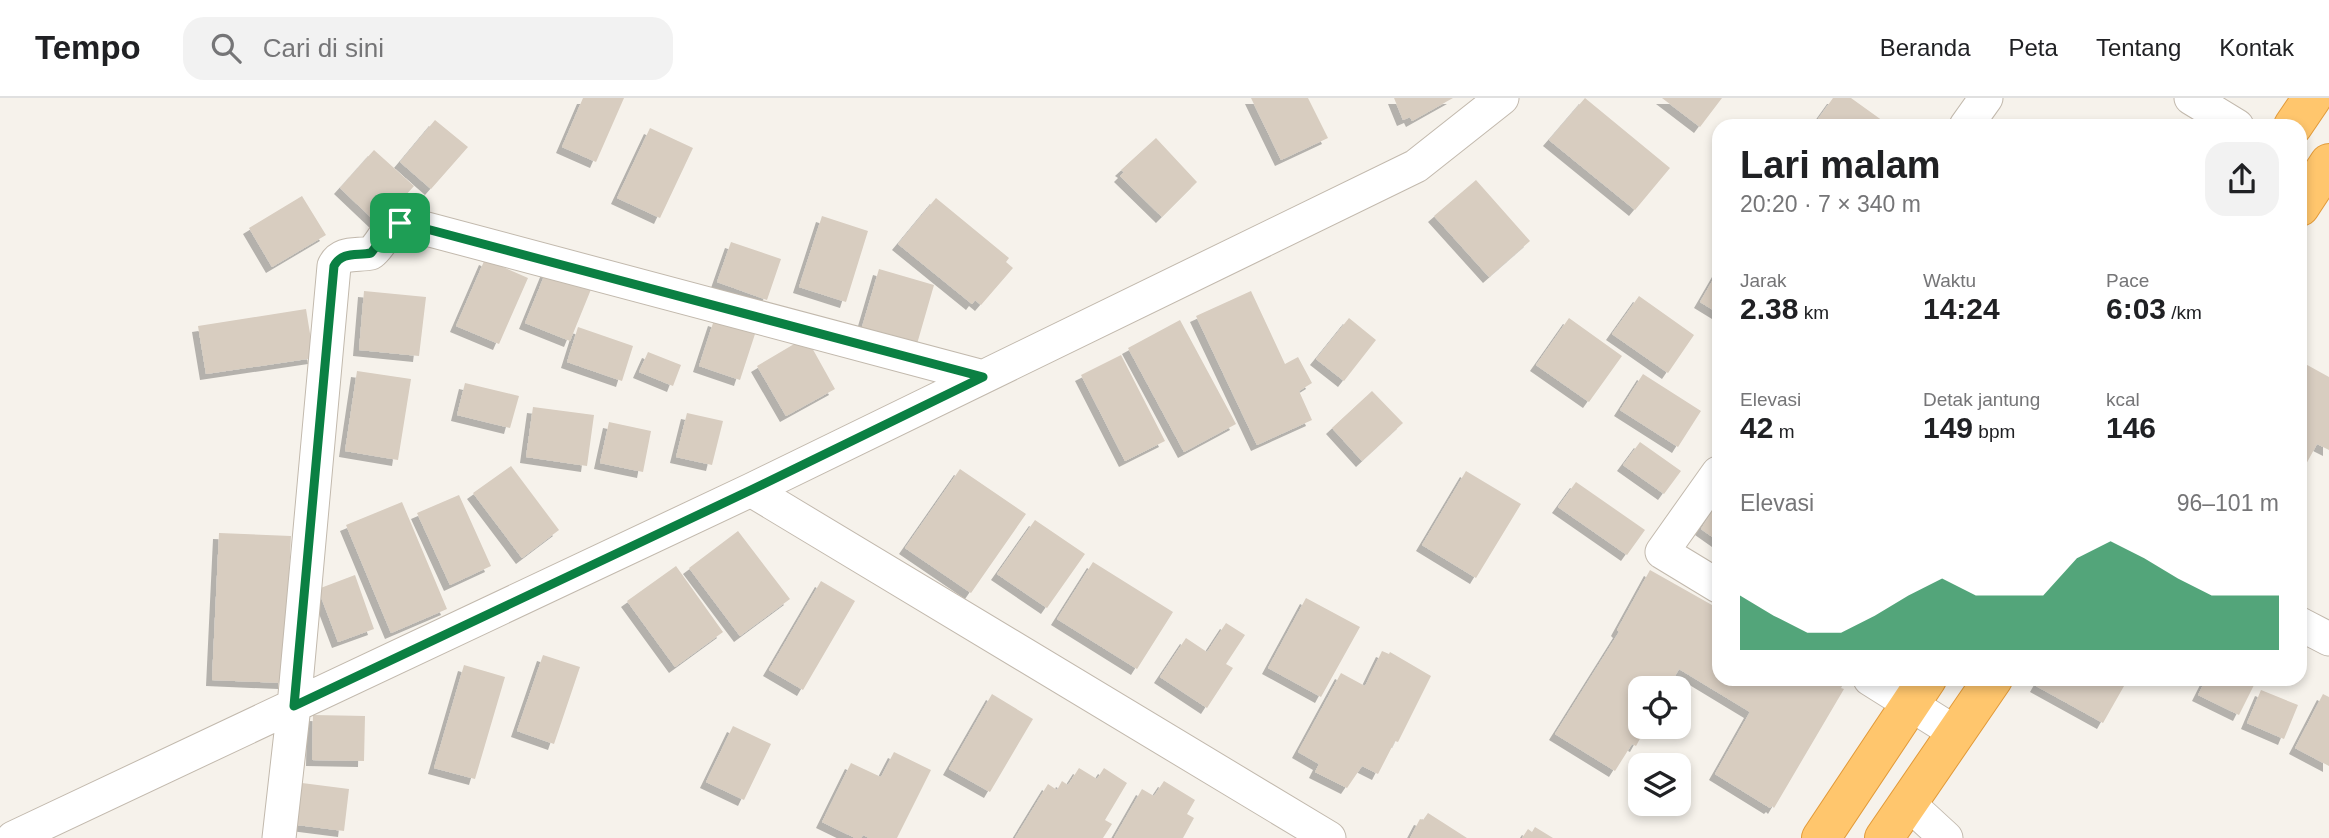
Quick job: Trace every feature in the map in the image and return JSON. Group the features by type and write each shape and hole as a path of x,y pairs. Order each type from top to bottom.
{"highway":[{"path":"2298,119 2312,98"},
{"path":"2307,196 2329,163"},
{"path":"1884,838 1988,686"},
{"path":"1821,838 1919,691"}],"street":[{"path":"13,838 751,490 1416,166 1502,98"},
{"path":"1971,119 1986,98"},
{"path":"2190,98 2225,119"},
{"path":"279,838 294,706 334,266 343,256 371,253 396,224 418,227 983,377"},
{"path":"1712,481 1662,552 1712,582"},
{"path":"751,490 1319,835"},
{"path":"2307,628 2329,639"},
{"path":"1899,686 1919,691 1956,733"},
{"path":"1908,803 1946,838"}],"building":[{"path":"583,98 624,98 596,162 562,147"},
{"path":"1251,98 1308,98 1328,138 1281,160"},
{"path":"1394,98 1453,98 1412,121 1410,117 1403,120"},
{"path":"1585,98 1670,168 1635,210 1549,140"},
{"path":"1662,98 1722,98 1700,127"},
{"path":"1833,98 1851,98 1880,119 1818,119"},
{"path":"435,120 468,147 431,189 400,162"},
{"path":"650,128 693,148 660,218 617,198"},
{"path":"1156,138 1197,182 1162,217 1120,176 1124,172 1121,170"},
{"path":"374,150 414,186 379,225 340,188"},
{"path":"1476,180 1530,241 1489,277 1434,216"},
{"path":"302,196 326,235 272,267 249,228"},
{"path":"936,198 1009,258 1006,262 1013,268 981,305 975,300 972,304 898,244"},
{"path":"822,216 868,231 846,302 799,287"},
{"path":"731,242 781,259 767,300 717,282"},
{"path":"485,259 528,278 499,344 456,326"},
{"path":"549,264 594,282 570,341 525,323"},
{"path":"879,269 934,285 917,344 862,327"},
{"path":"1712,281 1712,309 1700,302"},
{"path":"364,291 426,297 419,356 359,350"},
{"path":"1251,291 1285,364 1298,357 1312,383 1299,391 1312,420 1257,445 1196,316"},
{"path":"1639,296 1694,335 1668,373 1612,334"},
{"path":"306,309 314,358 206,374 198,326"},
{"path":"1349,318 1376,340 1344,381 1316,359"},
{"path":"1569,318 1622,356 1589,402 1536,365"},
{"path":"714,320 755,334 740,380 699,366"},
{"path":"1180,320 1236,424 1184,452 1128,348"},
{"path":"578,327 633,346 622,381 567,362"},
{"path":"806,337 835,389 786,416 757,366"},
{"path":"648,352 681,365 673,386 639,372"},
{"path":"1121,355 1165,441 1125,461 1081,375"},
{"path":"2307,365 2329,377 2329,450 2317,444 2307,462"},
{"path":"357,371 411,379 398,460 345,451"},
{"path":"1643,374 1701,411 1678,447 1620,410"},
{"path":"465,383 519,396 510,428 457,415"},
{"path":"1372,391 1403,423 1362,461 1332,428"},
{"path":"533,407 594,415 587,466 526,457"},
{"path":"687,413 723,421 712,465 676,457"},
{"path":"609,422 651,431 643,472 600,463"},
{"path":"1640,442 1681,471 1664,494 1623,465"},
{"path":"511,466 559,530 522,558 473,493"},
{"path":"960,469 1026,514 971,593 905,548"},
{"path":"1466,471 1521,504 1476,578 1422,545"},
{"path":"1576,482 1645,530 1627,555 1558,507"},
{"path":"459,495 491,566 450,585 417,513"},
{"path":"402,502 447,609 391,633 346,525"},
{"path":"1712,512 1712,537 1701,529"},
{"path":"1035,520 1085,554 1047,608 997,574"},
{"path":"738,531 790,599 740,636 689,568"},
{"path":"219,533 291,536 284,683 212,680"},
{"path":"1093,562 1173,612 1137,669 1057,619"},
{"path":"676,566 723,632 675,667 627,601"},
{"path":"1650,570 1712,605 1712,686 1842,686 1844,689 1774,808 1715,774 1750,712 1679,669 1675,676 1628,676 1628,739 1640,739 1636,746 1632,744 1615,771 1555,734 1619,632 1617,630"},
{"path":"355,575 374,629 338,642 318,589"},
{"path":"821,581 855,601 803,690 769,670"},
{"path":"1306,598 1360,627 1321,697 1268,668"},
{"path":"1226,623 1245,635 1226,664 1233,668 1207,708 1160,677 1186,638 1207,652"},
{"path":"1382,651 1389,654 1390,652 1431,676 1398,742 1395,741 1378,774 1362,766 1347,788 1315,772 1319,764 1298,752 1341,673 1365,686"},
{"path":"543,655 580,667 554,744 517,731"},
{"path":"464,665 505,677 475,779 434,768"},
{"path":"2036,686 2124,686 2103,723"},
{"path":"2202,686 2254,686 2239,715 2198,695"},
{"path":"2261,690 2298,705 2284,739 2247,723"},
{"path":"992,694 1033,719 990,792 949,769"},
{"path":"2323,694 2329,697 2329,766 2295,748"},
{"path":"313,715 365,716 364,761 312,760"},
{"path":"733,726 771,744 744,800 706,782"},
{"path":"894,752 931,770 897,838 869,838 863,835 861,838 855,838 822,822 851,763 881,777"},
{"path":"1079,768 1097,779 1104,768 1127,783 1105,820 1112,824 1103,838 1015,838 1048,784 1057,790 1062,781 1068,785"},
{"path":"1164,781 1195,800 1187,814 1194,818 1183,838 1114,838 1142,789 1154,796"},
{"path":"302,783 349,789 344,831 297,825"},
{"path":"1428,813 1467,838 1410,838 1420,819 1423,820"},
{"path":"1535,827 1553,838 1522,838 1528,829 1532,832"}],"route":[{"path":"400,223 983,377 294,706 334,266 343,256 371,253 391,227 400,223"}]}
